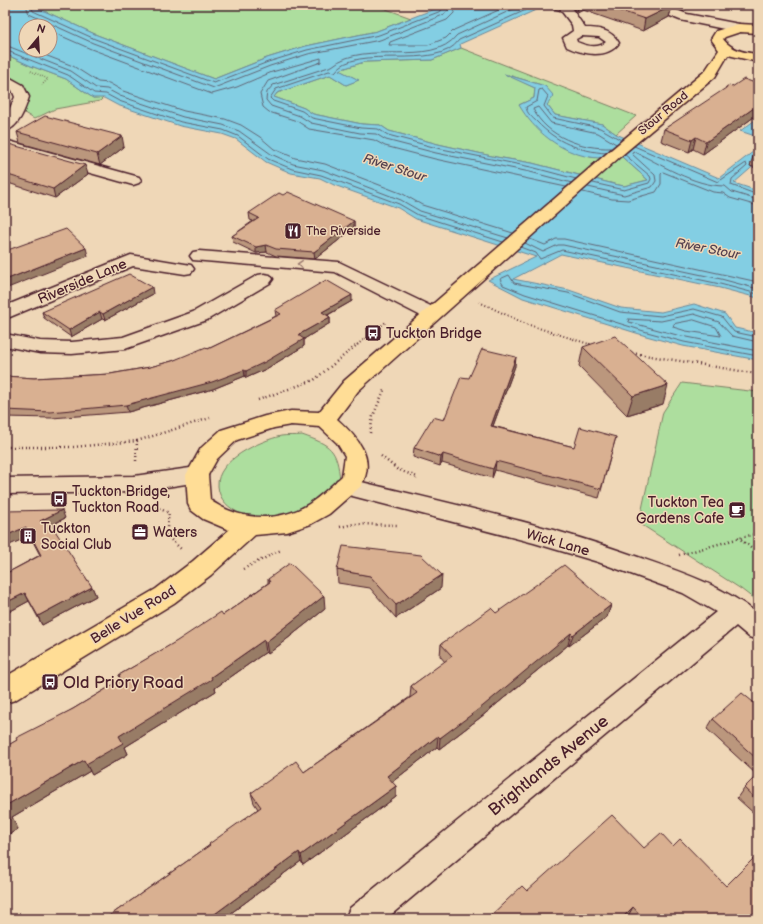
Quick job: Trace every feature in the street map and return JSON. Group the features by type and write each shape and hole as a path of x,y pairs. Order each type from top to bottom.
{"main road":[{"path":"756,29 739,28 725,31 720,34 722,44 738,54 756,57"},
{"name":"Stour Road","path":"710,74 722,44"},
{"name":"Stour Road","path":"444,303 617,152 710,74 756,57"},
{"path":"325,420 351,386 444,303"},
{"path":"304,418 325,420 345,438 356,456 353,480 316,511 292,522 251,525 222,519 209,513 199,504 197,475 210,454 229,436 272,421 304,418"},
{"name":"Belle Vue Road","path":"5,690 165,596 202,568 251,525"}],"street":[{"path":"568,5 566,8 578,25 580,32"},
{"path":"652,5 684,17 739,28"},
{"path":"684,17 722,44"},
{"path":"5,79 18,88 22,97 18,109 5,127"},
{"path":"5,144 133,180"},
{"path":"199,256 339,267 444,303"},
{"name":"Riverside Lane","path":"5,313 131,260 185,269"},
{"path":"5,340 46,347 72,348 125,343 200,316 264,279"},
{"path":"5,486 134,484 197,475"},
{"name":"Wick Lane","path":"345,486 534,534 638,567 692,586 736,611 758,629"},
{"name":"Brightlands Avenue","path":"361,919 736,611"}],"path":[{"path":"444,303 526,324 599,346"},
{"path":"630,353 758,374"},
{"path":"5,447 73,447 137,441"},
{"path":"638,567 758,532"},
{"path":"738,537 758,554"}],"green space":[{"path":"31,5 375,5 411,18 377,31 306,46 267,58 214,79 97,35"},
{"path":"461,48 636,116 616,134 602,124 555,115 547,105 545,86 508,75 535,88 534,98 519,105 590,157 622,157 648,180 624,186 614,184 532,163 496,157 438,144 389,131 380,125 362,124 313,114 304,108 274,97 277,93 330,75 346,85 358,80 339,70 364,62 432,60"},
{"path":"5,54 31,66 66,79 93,98 104,97 100,101 55,109 34,119 18,109 22,97 5,79"},
{"path":"682,383 758,392 758,602 741,589 639,523 663,412"},
{"path":"302,435 326,445 331,450 337,461 340,480 307,507 282,518 270,520 251,517 241,514 225,503 220,495 218,486 219,477 224,468 232,460 251,447 262,442 283,436"}],"water":[{"name":"River Stour","path":"5,5 31,5 97,35 214,79 267,58 306,46 377,31 445,5 526,5 538,9 460,44 461,48 432,60 364,62 339,70 359,80 346,85 330,75 277,93 274,97 304,108 313,114 362,124 380,125 389,131 438,144 496,157 532,163 624,186 648,180 622,157 590,157 568,150 549,139 532,123 519,105 534,98 535,88 504,74 545,86 554,96 547,105 555,115 602,124 616,134 719,178 758,148 758,162 734,183 758,191 758,298 720,288 561,254 513,279 569,290 621,308 661,312 694,304 725,314 735,328 758,333 758,360 683,346 523,298 488,280 536,257 416,219 398,208 334,185 320,178 291,173 266,162 236,139 222,134 180,126 117,105 104,98 93,98 66,79 31,66 5,54"},
{"path":"758,118 758,137 740,131"}],"building":[{"path":"602,5 669,5 672,6 645,19"},
{"path":"744,79 755,83 758,80 758,105 706,142 696,137 692,140 664,129 729,86 732,87"},
{"path":"45,116 122,136 97,154 17,132"},
{"path":"758,141 758,155 754,153"},
{"path":"5,143 85,165 53,189 5,174"},
{"path":"288,192 354,221 314,252 276,249 266,245 256,247 232,236 259,218 249,213 279,193 283,195"},
{"path":"66,229 86,248 5,280 5,251"},
{"path":"129,274 152,287 103,314 100,312 69,330 42,312"},
{"path":"326,280 352,295 322,312 330,317 298,335 304,339 265,362 246,371 244,370 212,382 126,405 50,412 5,410 5,376 34,378 110,374 150,367 172,361 206,347 208,349 281,314 275,310"},
{"path":"615,336 668,385 633,396 583,347"},
{"path":"482,349 516,357 491,426 574,447 580,427 616,437 601,489 496,461 493,469 443,454 441,457 414,448 433,417 444,420 461,377 469,378"},
{"path":"62,510 40,521 48,520 92,587 38,616 25,593 5,603 5,574 41,555 26,527 5,536 5,511"},
{"path":"343,546 421,555 442,575 396,605 370,576 337,570"},
{"path":"290,563 324,596 266,642 264,640 211,677 212,679 119,736 123,743 86,764 84,760 5,806 5,747 17,740 16,738 73,709 121,680 119,675 177,641 221,612 223,615 270,582 268,579"},
{"path":"564,565 611,605 573,635 571,633 483,706 440,738 438,736 387,776 396,786 301,855 299,852 208,919 105,919 261,807 251,793 296,761 304,772 417,693 411,686 452,656 441,644 491,608 496,613"},
{"path":"742,693 758,706 758,760 713,719"},
{"path":"758,774 758,801 744,788"},
{"path":"5,808 10,819 5,822"},
{"path":"612,815 644,848 661,833 673,846 680,839 726,886 758,854 758,919 644,919 633,907 621,919 487,919 522,886 527,891"}],"place":[{"name":"The Riverside","path":"293,231"},
{"name":"Tuckton Bridge","path":"373,333"},
{"name":"Tuckton Bridge, Tuckton Road","path":"59,499"},
{"name":"Tuckton Tea Gardens Cafe","path":"737,510"},
{"name":"Waters","path":"140,532"},
{"name":"Tuckton Social Club","path":"28,536"},
{"name":"Old Priory Road","path":"50,682"}]}
